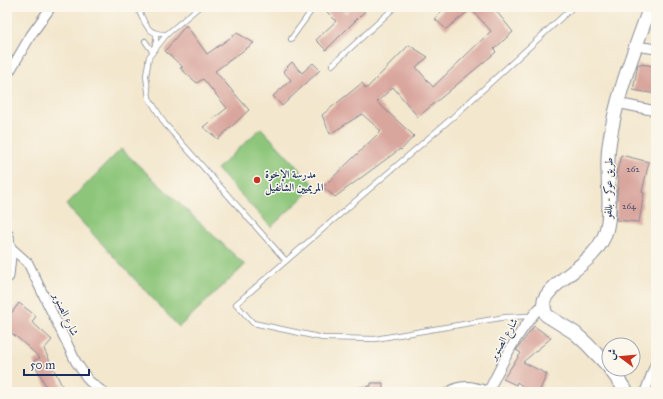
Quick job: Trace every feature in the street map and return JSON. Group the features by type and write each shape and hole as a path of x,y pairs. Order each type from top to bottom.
{"street":[{"path":"7,76 31,35 51,7"},
{"name":"طريق عوكر - بللفو","path":"544,303 548,294 556,285 590,256 602,242 606,232 609,220 608,147 617,103 650,7"},
{"path":"636,46 656,49"},
{"path":"617,103 656,111"},
{"path":"7,276 9,256 8,241"},
{"name":"شارع الصنوبر","path":"8,241 28,263 76,362 89,381 103,392"},
{"path":"544,303 546,315 575,334 601,359"},
{"name":"شارع الصنوبر","path":"488,392 516,339 532,316 544,303"},
{"path":"645,392 656,362"},
{"path":"616,377 627,392"},
{"path":"449,392 463,386 471,386 488,392"}],"lane":[{"path":"137,7 148,29 156,34 167,34"},
{"path":"149,57 167,34 199,7"},
{"path":"291,38 314,7"},
{"path":"332,65 395,7"},
{"path":"532,316 506,318 376,339 323,338 253,323 236,304 453,117 573,7"},
{"path":"156,34 156,42 149,57 146,76 149,98 165,124 286,261"},
{"path":"145,41 152,51"}],"green space":[{"path":"261,128 315,186 271,227 217,169"},
{"path":"121,149 245,265 179,327 66,205"}],"building":[{"path":"333,7 340,7 346,13 352,7 361,7 365,11 326,50 316,40 336,21 327,12"},
{"path":"445,7 493,7 513,32 494,49 496,52 418,117 393,87 377,102 414,136 401,150 400,149 335,197 323,187 381,131 362,114 330,134 322,115 362,83 366,89 409,45 428,57 416,67 433,87 491,31 471,9 446,29 435,19"},
{"path":"186,25 207,54 237,33 254,43 215,71 249,110 218,139 203,127 227,108 203,79 197,83 180,68 183,67 165,51"},
{"path":"292,62 302,73 313,63 320,70 282,106 273,96 291,80 283,71"},
{"path":"638,64 656,66 656,94 633,90"},
{"path":"621,155 649,162 642,192 644,193 639,222 616,220 619,177 616,177 616,175"},
{"path":"19,303 36,316 32,322 52,340 44,349 65,392 49,392 33,361 40,358 7,330 7,319"},
{"path":"534,326 551,338 523,362 547,374 539,392 531,392 517,382 516,385 503,379 521,353 516,350"},
{"path":"371,383 383,383 383,392 355,392 355,388 371,386"}],"place":[{"name":"مدرسة الإخوة المريميين الشانفيل","path":"257,180"}]}
